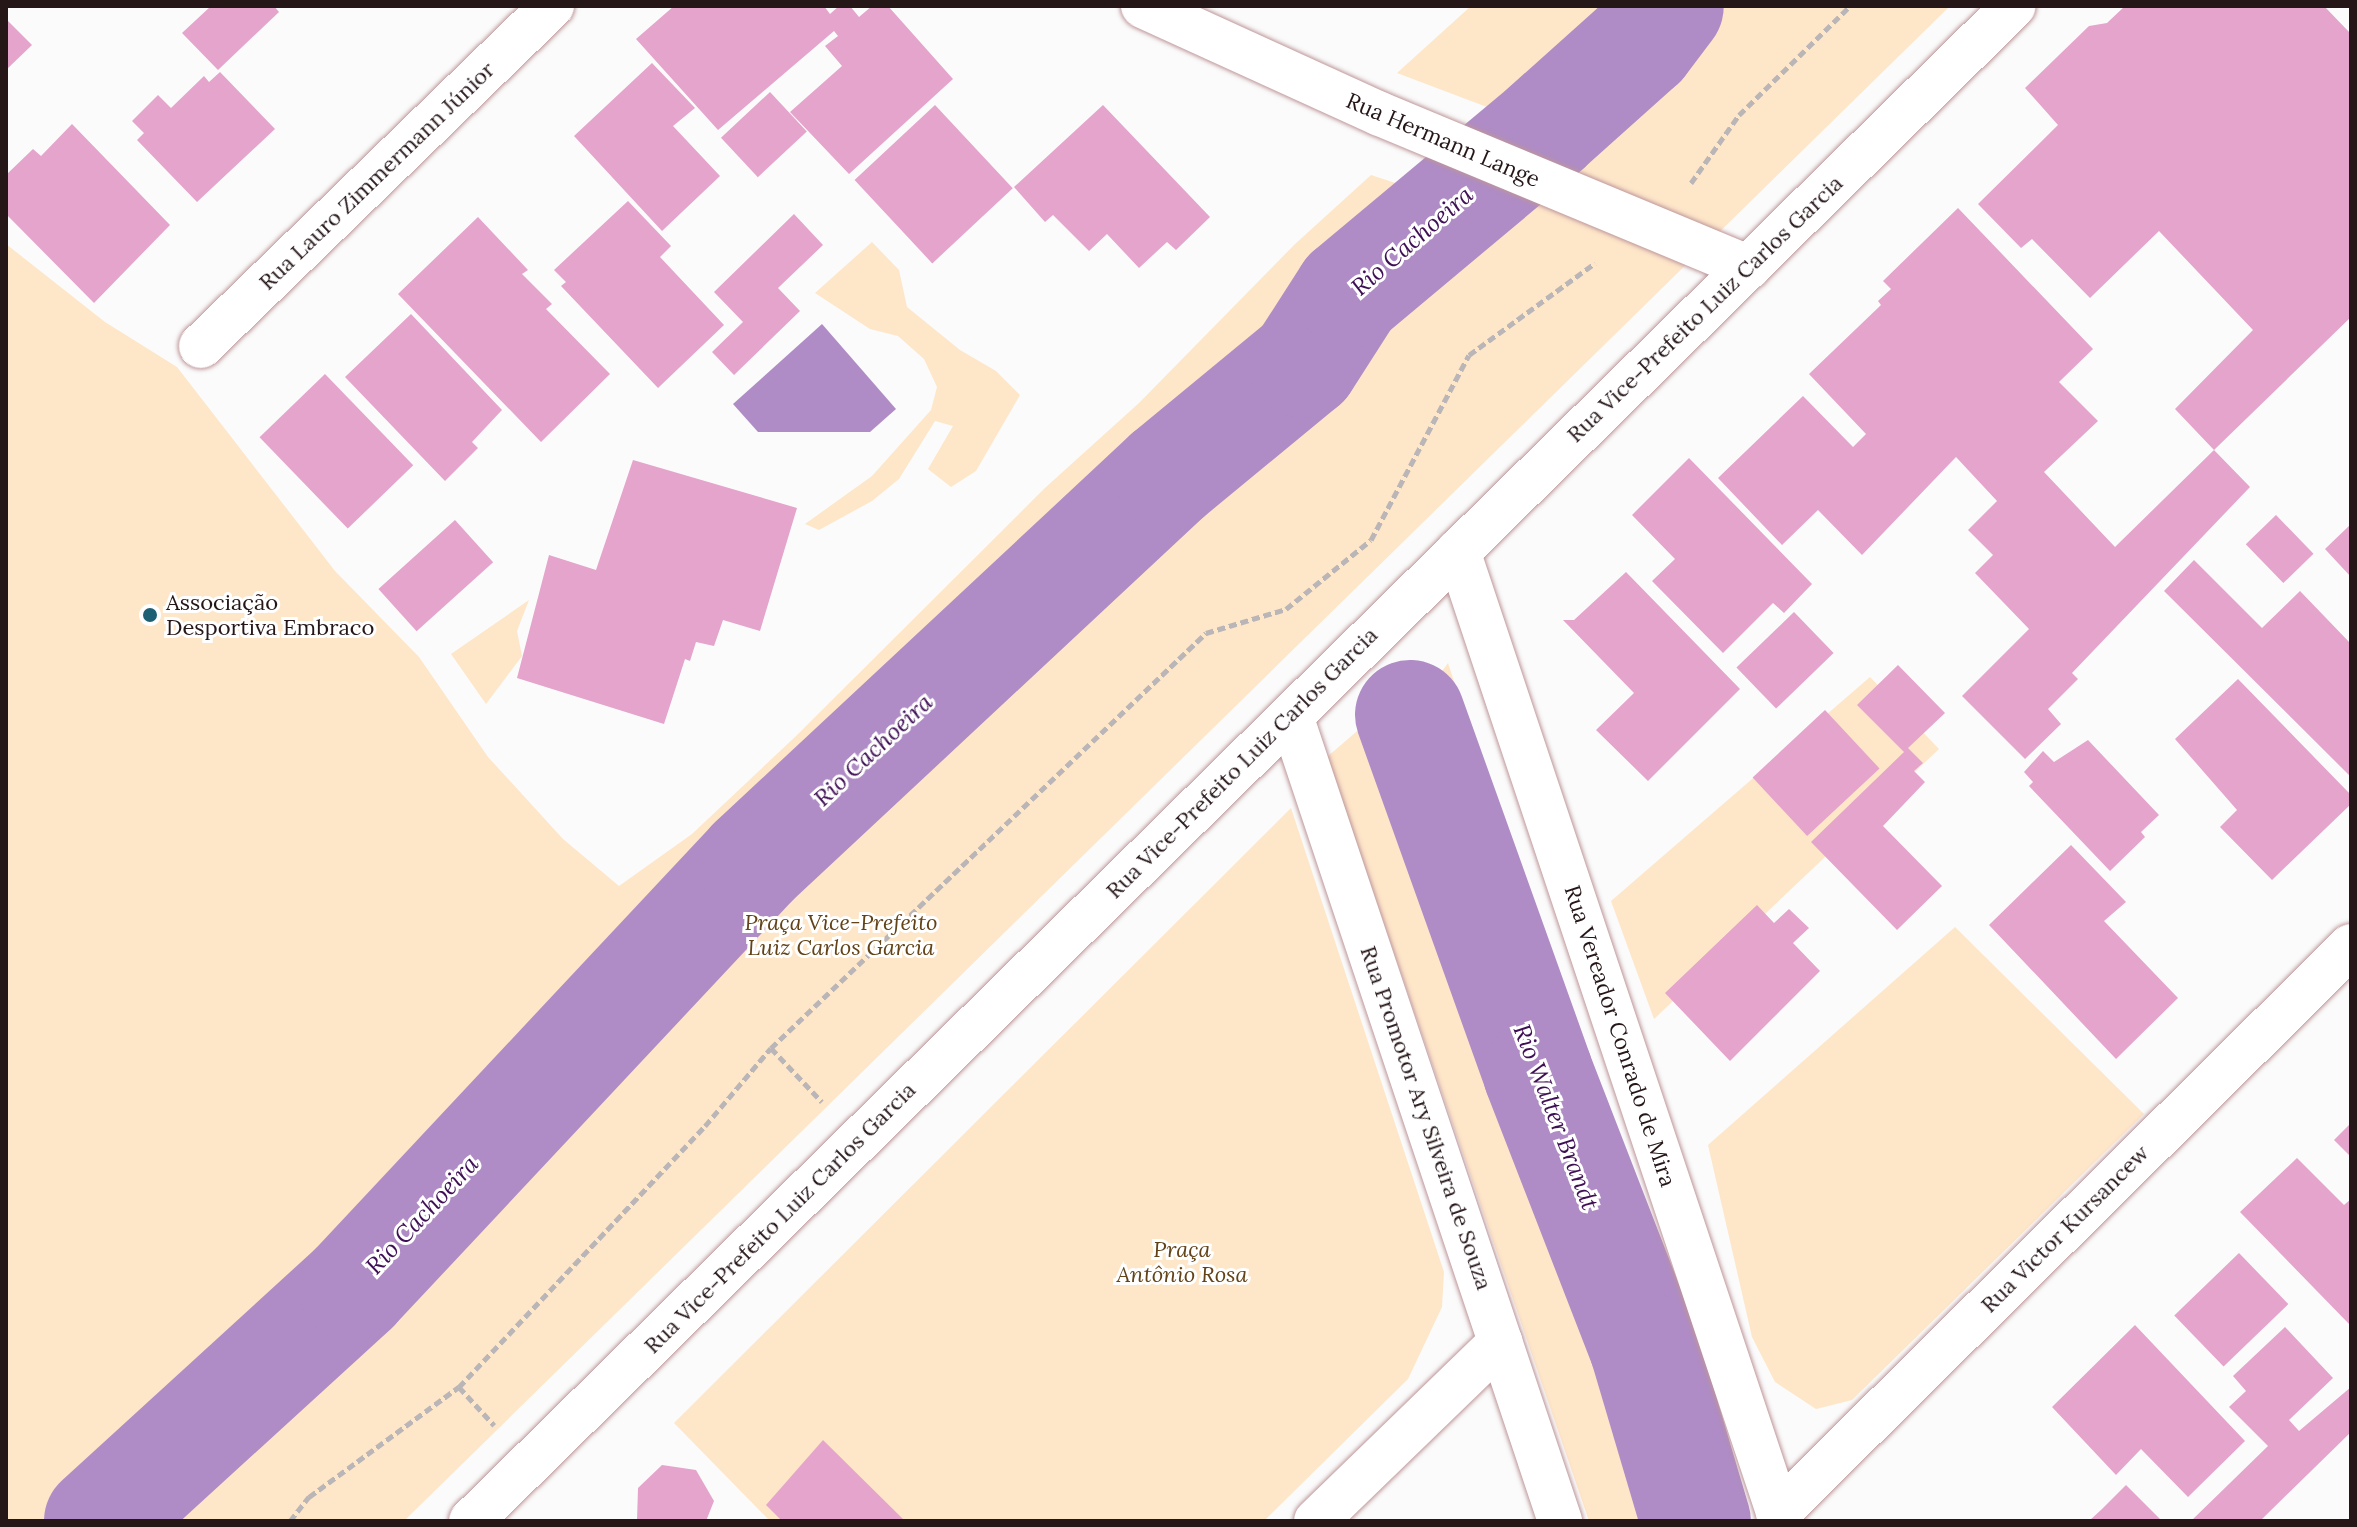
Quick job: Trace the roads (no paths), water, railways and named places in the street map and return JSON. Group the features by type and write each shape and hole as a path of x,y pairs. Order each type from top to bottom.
{"street":[{"name":"Rua Lauro Zimmermann Júnior","path":"201,346 552,6"},
{"name":"Rua Hermann Lange","path":"1143,6 1380,114 1748,267"},
{"name":"Rua Vice-Prefeito Luiz Carlos Garcia","path":"471,1521 2014,6"},
{"name":"Rua Vereador Conrado de Mira","path":"1458,551 1780,1517"},
{"name":"Rua Promotor Ary Silveira de Souza","path":"1291,716 1560,1521"},
{"name":"Rua Victor Kursancew","path":"1780,1517 2351,946"},
{"path":"1316,1521 1501,1342"}],"waterway":[{"name":"Rio Cachoeira","path":"99,1521 354,1288 753,862 1168,475 1304,363 1349,293 1546,128 1641,43 1669,6"},
{"name":"Rio Walter Brandt","path":"1410,715 1538,1073 1644,1346 1696,1521"}],"place":[{"name":"Associação Desportiva Embraco","path":"150,615"}],"park label":[{"name":"Praça Vice-Prefeito Luiz Carlos Garcia","path":"841,934"},
{"name":"Praça Antônio Rosa","path":"1182,1262"}]}
